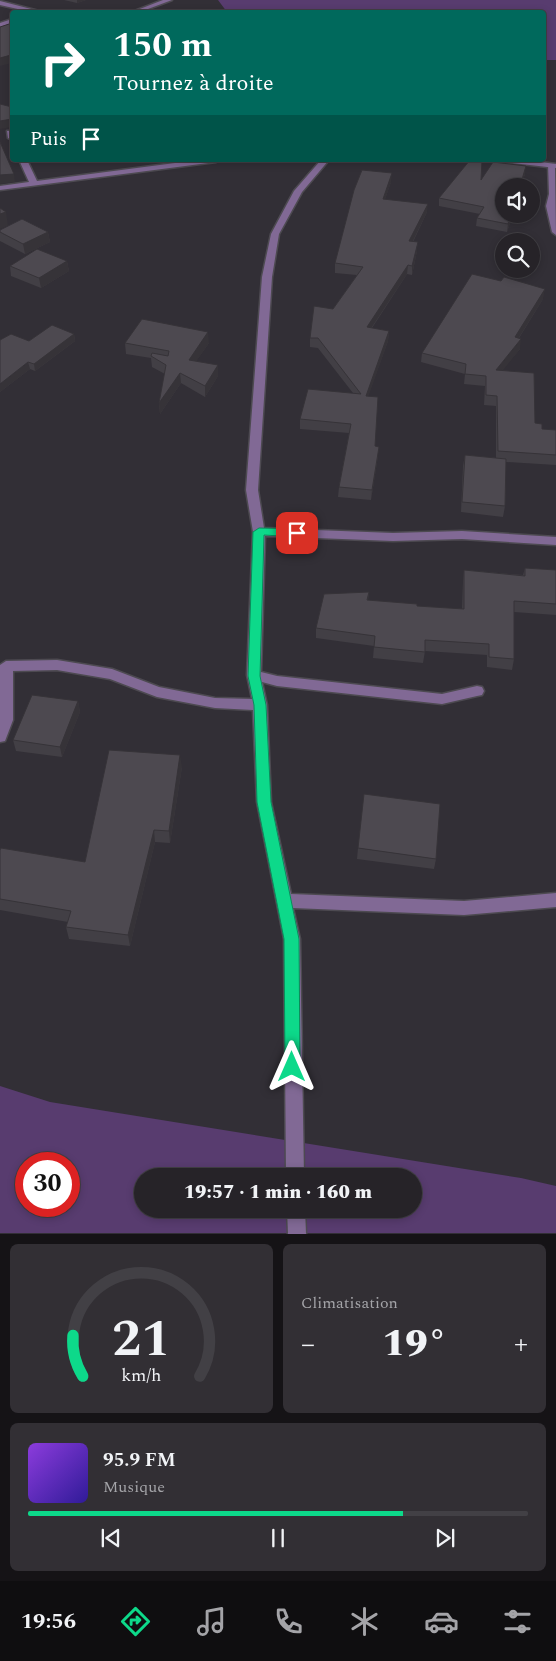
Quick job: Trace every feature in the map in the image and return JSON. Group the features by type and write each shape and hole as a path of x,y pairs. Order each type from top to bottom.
{"street":[{"path":"141,10 169,0"},
{"path":"0,3 29,10"},
{"path":"24,162 34,184"},
{"path":"0,188 201,162"},
{"path":"295,1168 292,939 264,802 260,705 254,676 259,532 252,490 267,277 275,234 298,191 323,162"},
{"path":"522,162 554,166 553,194 550,206 556,232"},
{"path":"259,532 393,537 462,535 556,541"},
{"path":"0,737 6,720 6,666 57,665 112,674 157,692 216,704 260,705"},
{"path":"254,676 278,681 442,699 477,691"},
{"path":"284,901 464,908 556,900"},
{"path":"297,1218 298,1234"}],"shaded area":[{"path":"218,0 556,0 556,60 546,60 546,10 226,10"},
{"path":"0,1086 50,1102 521,1178 556,1186 556,1233 0,1233"}],"building":[{"path":"10,24 10,55 0,58 0,27"},
{"path":"0,104 10,106 10,119 0,121"},
{"path":"0,142 14,174 0,175"},
{"path":"468,162 482,162 481,180 493,162 526,166 522,178 495,178 495,221 477,218 484,207 439,198"},
{"path":"362,170 392,173 383,199 428,204 409,241 418,242 412,266 408,265 367,327 389,331 366,396 378,397 375,446 379,447 372,490 339,487 351,424 300,419 308,389 361,394 318,338 310,338 314,306 333,309 363,267 335,263 354,190"},
{"path":"0,208 6,212 0,214"},
{"path":"22,219 48,232 23,244 0,232 0,230"},
{"path":"37,249 67,261 39,278 10,266"},
{"path":"472,274 501,281 503,278 507,278 545,289 515,337 521,339 496,370 534,373 535,423 542,424 542,429 556,430 556,455 498,451 497,396 486,395 486,376 465,374 466,364 422,353"},
{"path":"142,319 208,332 189,360 218,365 205,386 180,373 159,403 166,365 151,356 152,353 168,356 169,351 125,343"},
{"path":"52,325 74,334 34,364 28,362 0,384 0,340 11,334 29,341"},
{"path":"465,455 506,459 505,506 462,502"},
{"path":"525,568 556,570 556,604 514,601 514,659 489,657 489,644 425,640 425,652 374,647 375,636 316,628 324,594 369,592 367,600 464,609 464,570 525,576"},
{"path":"32,695 78,701 60,747 13,740"},
{"path":"109,750 180,755 169,831 154,830 128,935 66,927 71,911 0,899 1,848 85,862"},
{"path":"364,794 440,804 436,859 358,848"}],"route":[{"path":"292,1067 292,939 264,802 260,705 254,676 259,532 297,533"}]}
